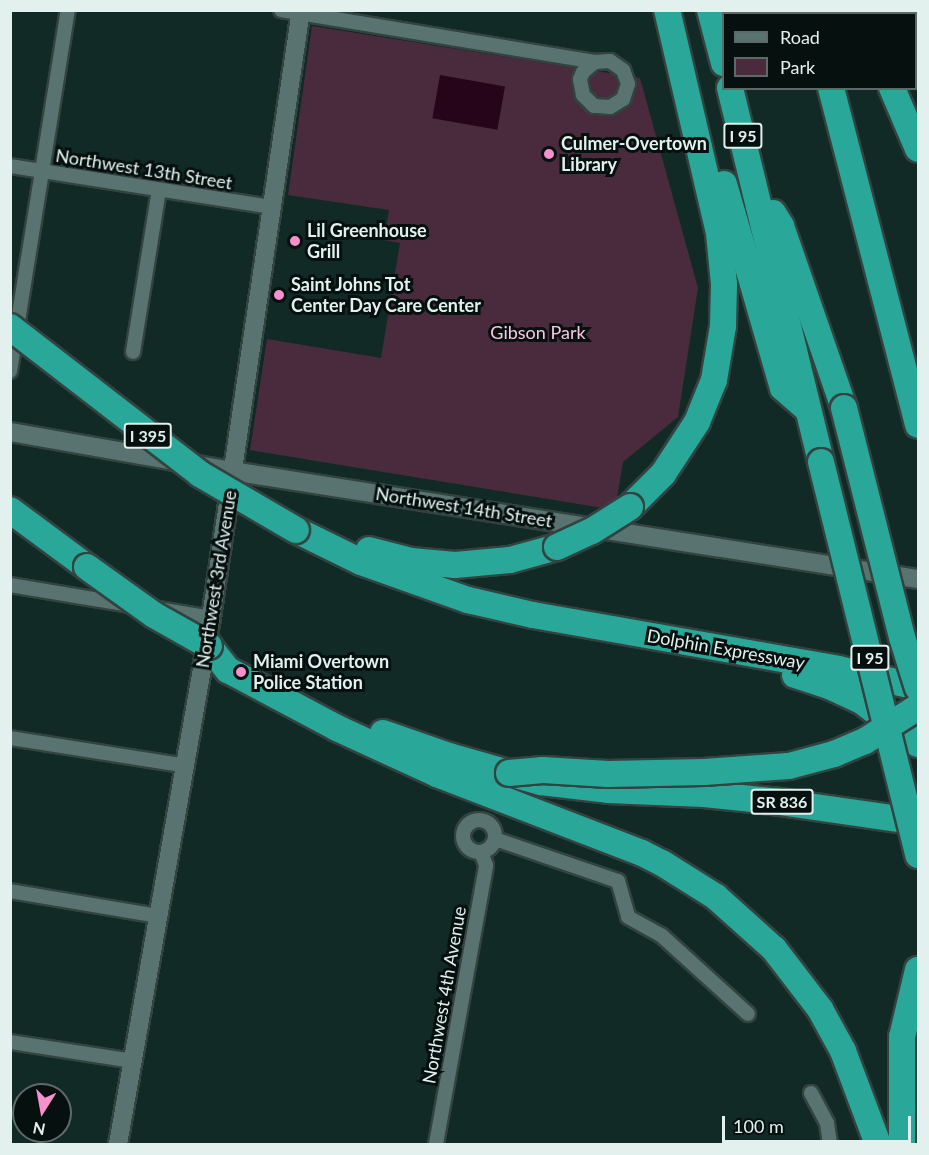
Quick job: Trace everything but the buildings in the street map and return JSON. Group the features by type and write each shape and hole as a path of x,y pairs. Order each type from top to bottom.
{"highway":[{"path":"343,547 399,559 455,565 510,560 557,548 592,531 630,507 663,474 697,422 714,380 723,326 724,284 719,233 667,10"},
{"path":"683,10 716,154 770,348 783,388 807,413"},
{"path":"710,10 722,59"},
{"name":"I 95","path":"731,90 755,184 807,413 918,855"},
{"path":"832,90 918,425"},
{"path":"903,90 918,149"},
{"path":"755,184 781,226 844,408 891,597 918,688"},
{"name":"I 395","path":"10,327 200,474 296,530 343,547 440,592 533,615"},
{"path":"10,510 153,615 209,646 374,730 509,773 543,770 608,774 713,772 789,766 834,754 866,741 918,706"},
{"path":"533,615 551,627 811,679 863,702 918,744"},
{"name":"Dolphin Expressway","path":"533,615 760,655 918,688"},
{"path":"209,646 228,670 291,705 392,755 642,853 689,879 724,904 774,949 820,1009 843,1051 879,1144"},
{"name":"SR 836","path":"509,773 578,787 644,793 704,794 780,802 918,822"},
{"path":"902,1144 901,1053 906,1013 918,970"}],"street":[{"path":"10,371 68,10"},
{"path":"281,10 596,62"},
{"name":"Northwest 3rd Avenue","path":"118,1144 211,618 301,12"},
{"name":"Northwest 13th Street","path":"10,166 272,207"},
{"path":"133,352 159,190"},
{"name":"Northwest 14th Street","path":"10,432 232,470 917,579"},
{"path":"10,585 211,618"},
{"path":"10,738 186,766"},
{"path":"495,839 490,848 481,852 471,850 464,841 463,835 469,824 479,821 489,824 495,839 618,881 628,916 662,936 748,1014"},
{"name":"Northwest 4th Avenue","path":"436,1144 486,866 481,852"},
{"path":"10,891 158,916"},
{"path":"10,1042 133,1061"},
{"path":"811,1093 828,1123 830,1144"}],"green space":[{"name":"Gibson Park","path":"312,26 640,78 698,288 678,417 623,462 615,510 250,450 267,339 381,358 400,243 384,240 389,210 288,195"}],"shaded area":[{"path":"440,75 505,86 497,130 432,118"}],"place":[{"name":"Culmer-Overtown Library","path":"549,154"},
{"name":"Lil Greenhouse Grill","path":"295,241"},
{"name":"Saint Johns Tot Center Day Care Center","path":"279,295"},
{"name":"Miami Overtown Police Station","path":"241,672"}]}
